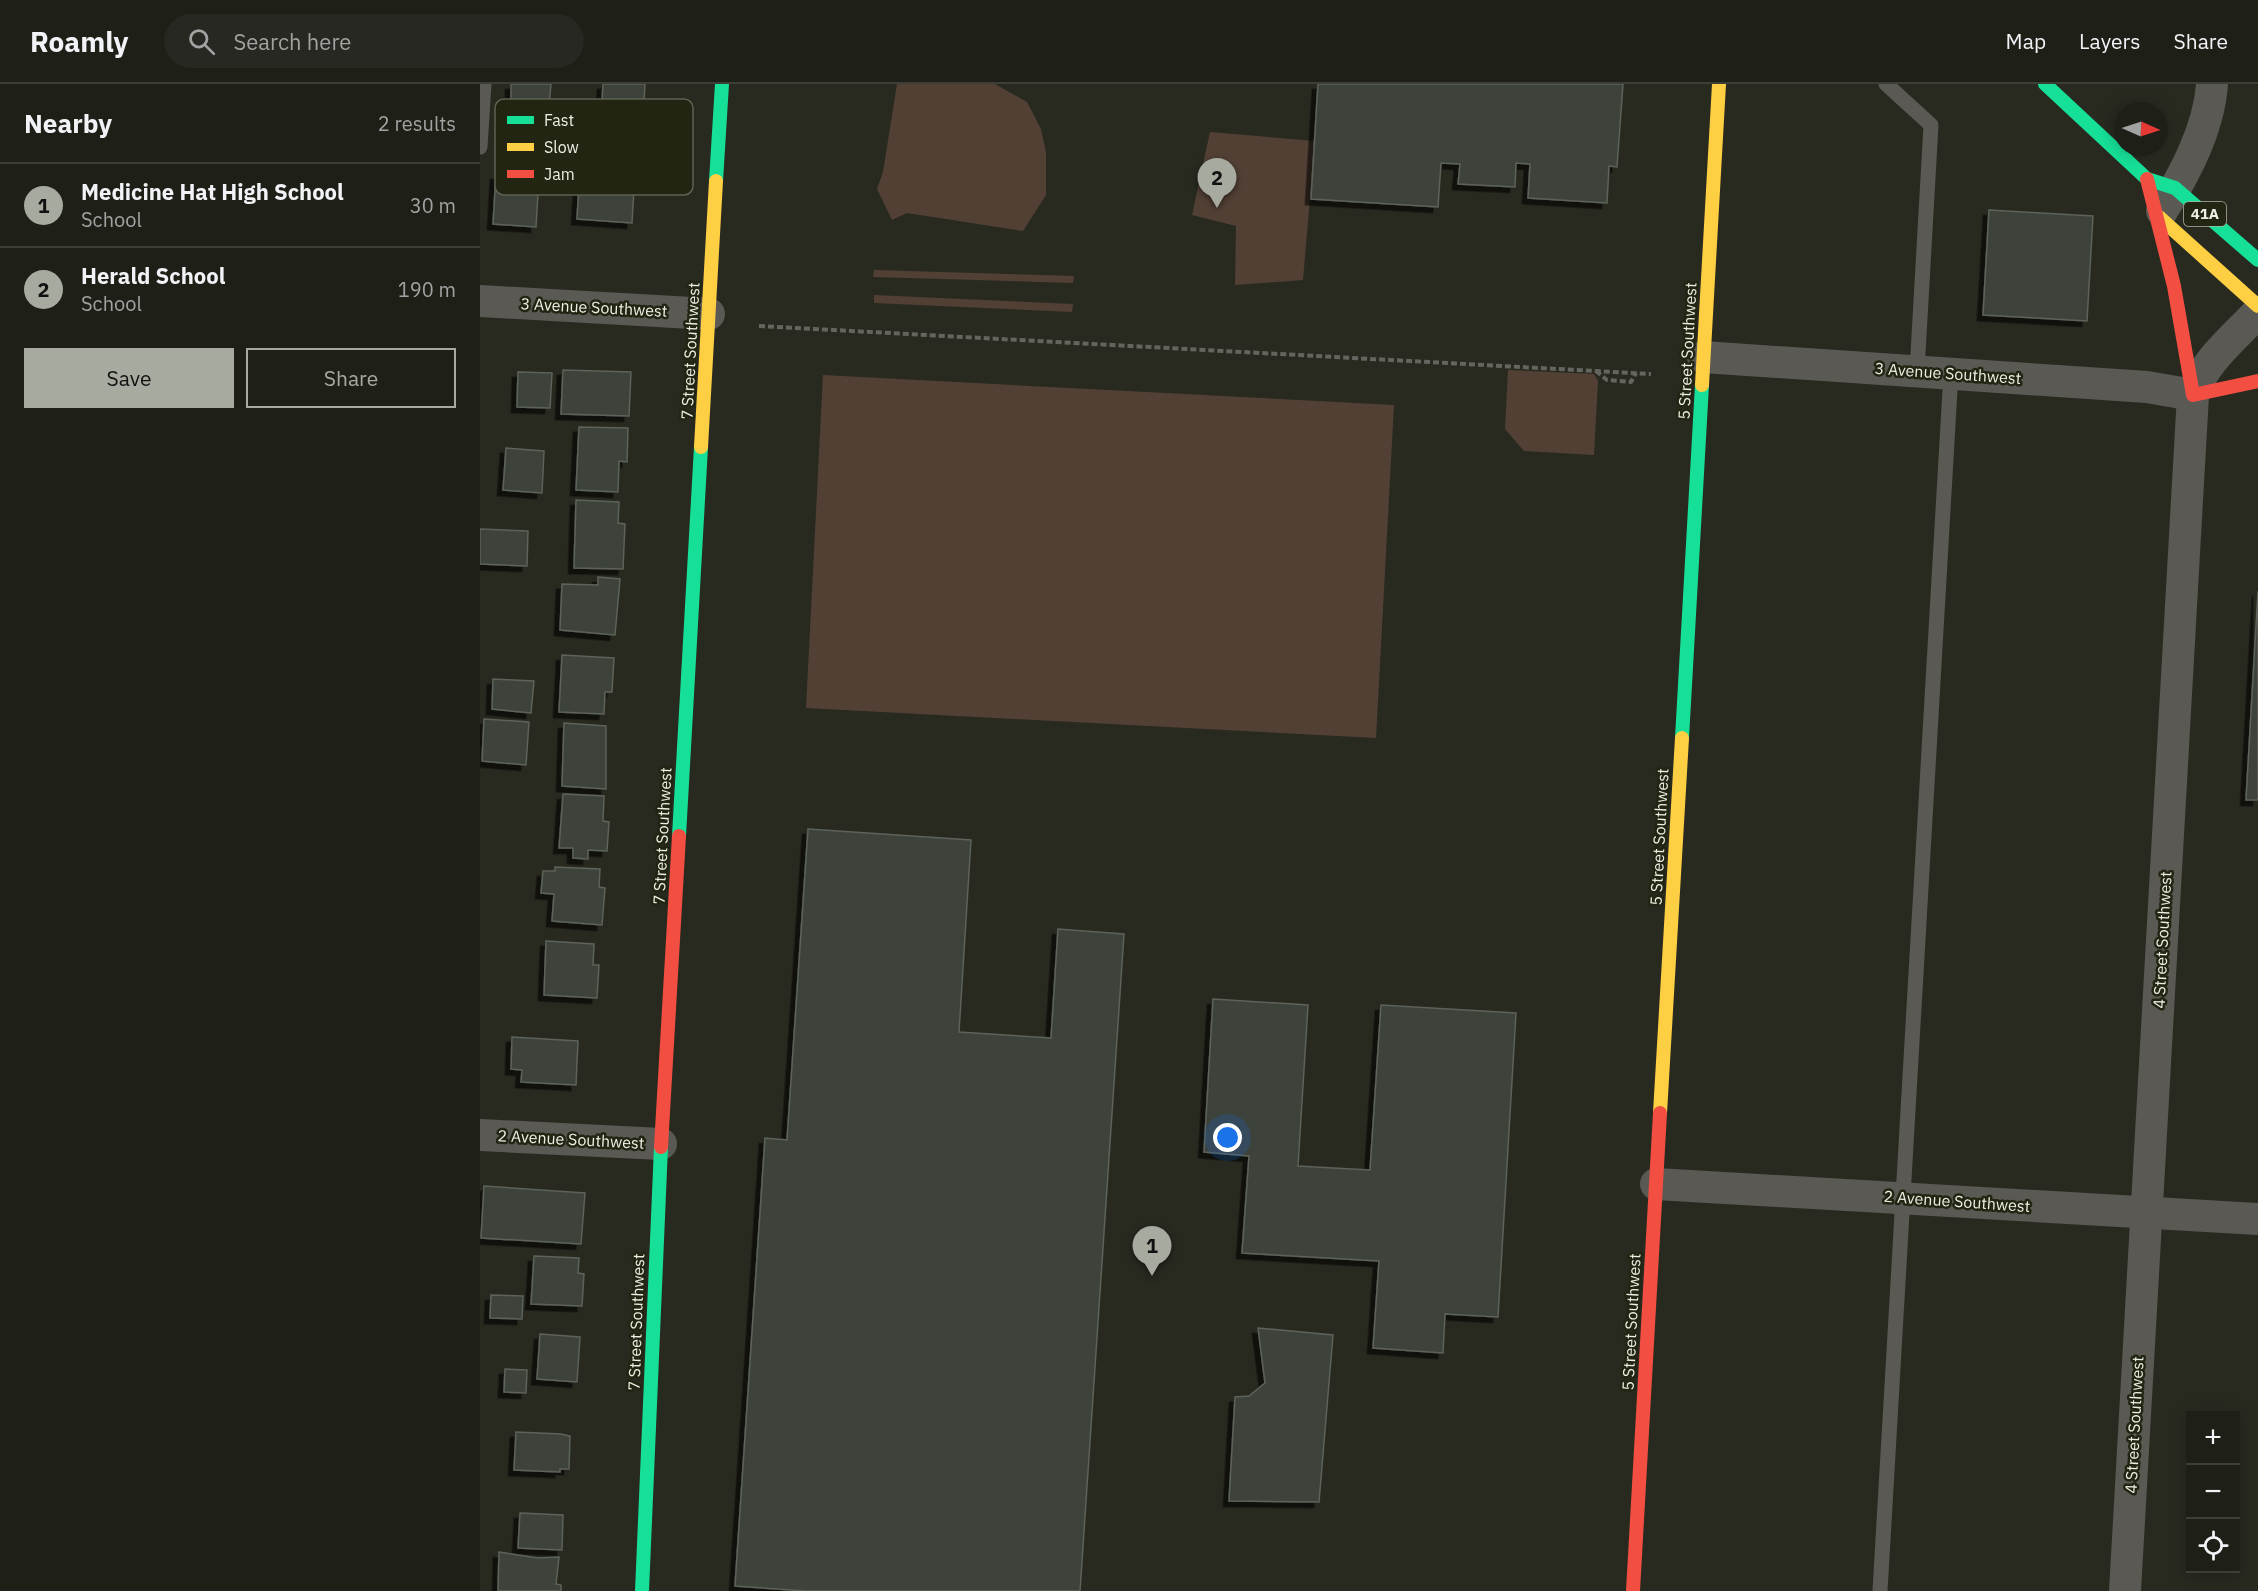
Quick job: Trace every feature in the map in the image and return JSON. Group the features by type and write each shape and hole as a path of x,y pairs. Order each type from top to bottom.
{"street":[{"name":"7 Street Southwest","path":"642,1591 661,1144 722,84"},
{"name":"5 Street Southwest","path":"1633,1591 1719,84"},
{"name":"41A","path":"2045,84 2161,184 2258,260"},
{"path":"2212,84 2208,112 2200,134 2161,184 2159,217 2186,345 2193,395 2258,381"},
{"name":"41A","path":"2159,217 2258,306"},
{"name":"3 Avenue Southwest","path":"480,301 709,314"},
{"name":"4 Street Southwest","path":"2125,1591 2193,395 2198,380 2208,365 2258,312"},
{"name":"3 Avenue Southwest","path":"1703,357 2147,387 2193,395"},
{"name":"2 Avenue Southwest","path":"480,1135 661,1144"},
{"name":"2 Avenue Southwest","path":"1656,1184 2258,1219"}],"lane":[{"path":"480,147 484,84"},
{"path":"1886,84 1931,125 1917,371"},
{"path":"1880,1591 1951,373"}],"path":[{"path":"759,326 1651,374"},
{"path":"1596,371 1607,380 1631,382 1636,373"}],"shaded area":[{"path":"897,84 995,84 1027,102 1041,129 1046,152 1046,195 1023,231 907,213 892,220 877,189 883,172"},
{"path":"1210,132 1315,141 1303,280 1235,285 1236,226 1192,215"},
{"path":"874,270 1074,276 1073,283 873,277"},
{"path":"874,295 1073,304 1072,312 874,303"},
{"path":"1508,370 1594,374 1598,381 1594,455 1524,451 1505,429"},
{"path":"823,375 1394,405 1376,738 806,708"}],"building":[{"path":"511,84 551,84 550,99 511,99"},
{"path":"603,84 645,84 644,99 602,99"},
{"path":"1318,84 1623,84 1617,167 1609,166 1607,203 1528,198 1530,164 1516,163 1515,187 1458,184 1460,164 1441,163 1438,207 1311,199"},
{"path":"495,191 495,195 538,195 536,227 493,224"},
{"path":"578,195 634,195 632,223 577,219"},
{"path":"1989,210 2093,216 2087,321 1983,315"},
{"path":"563,370 631,372 629,416 561,414"},
{"path":"518,372 552,373 550,408 517,407"},
{"path":"579,427 628,428 627,462 619,461 618,492 576,490"},
{"path":"506,448 544,451 542,493 503,490"},
{"path":"576,500 619,502 618,523 625,524 623,569 574,568"},
{"path":"480,529 528,531 527,566 480,564"},
{"path":"598,577 620,579 615,635 560,630 562,584 598,585"},
{"path":"2258,591 2258,800 2246,800"},
{"path":"562,655 614,658 612,692 605,692 604,714 559,712"},
{"path":"493,679 534,681 531,713 492,709"},
{"path":"484,719 529,722 526,765 482,761"},
{"path":"564,723 606,726 606,789 562,786"},
{"path":"563,794 604,796 603,821 609,822 607,851 588,850 588,859 573,858 573,848 559,848"},
{"path":"808,829 971,840 959,1032 1051,1038 1058,929 1124,934 1080,1591 805,1591 735,1586 765,1138 787,1140"},
{"path":"555,867 600,869 599,887 605,888 602,925 552,921 554,894 541,893 543,871 555,871"},
{"path":"546,941 594,944 593,965 599,965 597,998 544,995"},
{"path":"1213,999 1308,1005 1298,1166 1370,1170 1381,1005 1516,1013 1498,1317 1445,1314 1443,1353 1373,1348 1379,1261 1242,1253 1249,1156 1204,1152"},
{"path":"512,1037 578,1041 576,1085 521,1082 522,1070 511,1069"},
{"path":"484,1186 585,1193 581,1244 481,1238"},
{"path":"534,1256 579,1258 578,1273 584,1274 582,1306 531,1304"},
{"path":"491,1295 523,1296 522,1319 490,1318"},
{"path":"1258,1328 1333,1335 1319,1502 1229,1501 1235,1397 1249,1396 1265,1383"},
{"path":"540,1334 580,1337 577,1382 537,1379"},
{"path":"505,1369 527,1370 526,1393 504,1392"},
{"path":"516,1432 570,1436 569,1469 560,1469 560,1472 514,1470"},
{"path":"520,1513 563,1515 562,1550 518,1548"},
{"path":"499,1552 538,1558 559,1557 556,1584 561,1585 561,1591 498,1591"}],"traffic: fast":[{"path":"716,181 722,84"},
{"path":"2045,84 2147,179 2175,188 2258,260"},
{"path":"1682,738 1702,385"},
{"path":"679,836 701,447"},
{"path":"642,1591 661,1147"}],"traffic: slow":[{"path":"1702,385 1719,84"},
{"path":"701,447 716,181"},
{"path":"2159,217 2258,306"},
{"path":"1660,1113 1682,738"}],"traffic: jam":[{"path":"2147,179 2174,286 2193,395 2258,381"},
{"path":"661,1147 679,836"},
{"path":"1633,1591 1660,1113"}],"place":[{"name":"Herald School","path":"1217,208"},
{"name":"Medicine Hat High School","path":"1152,1276"}]}
